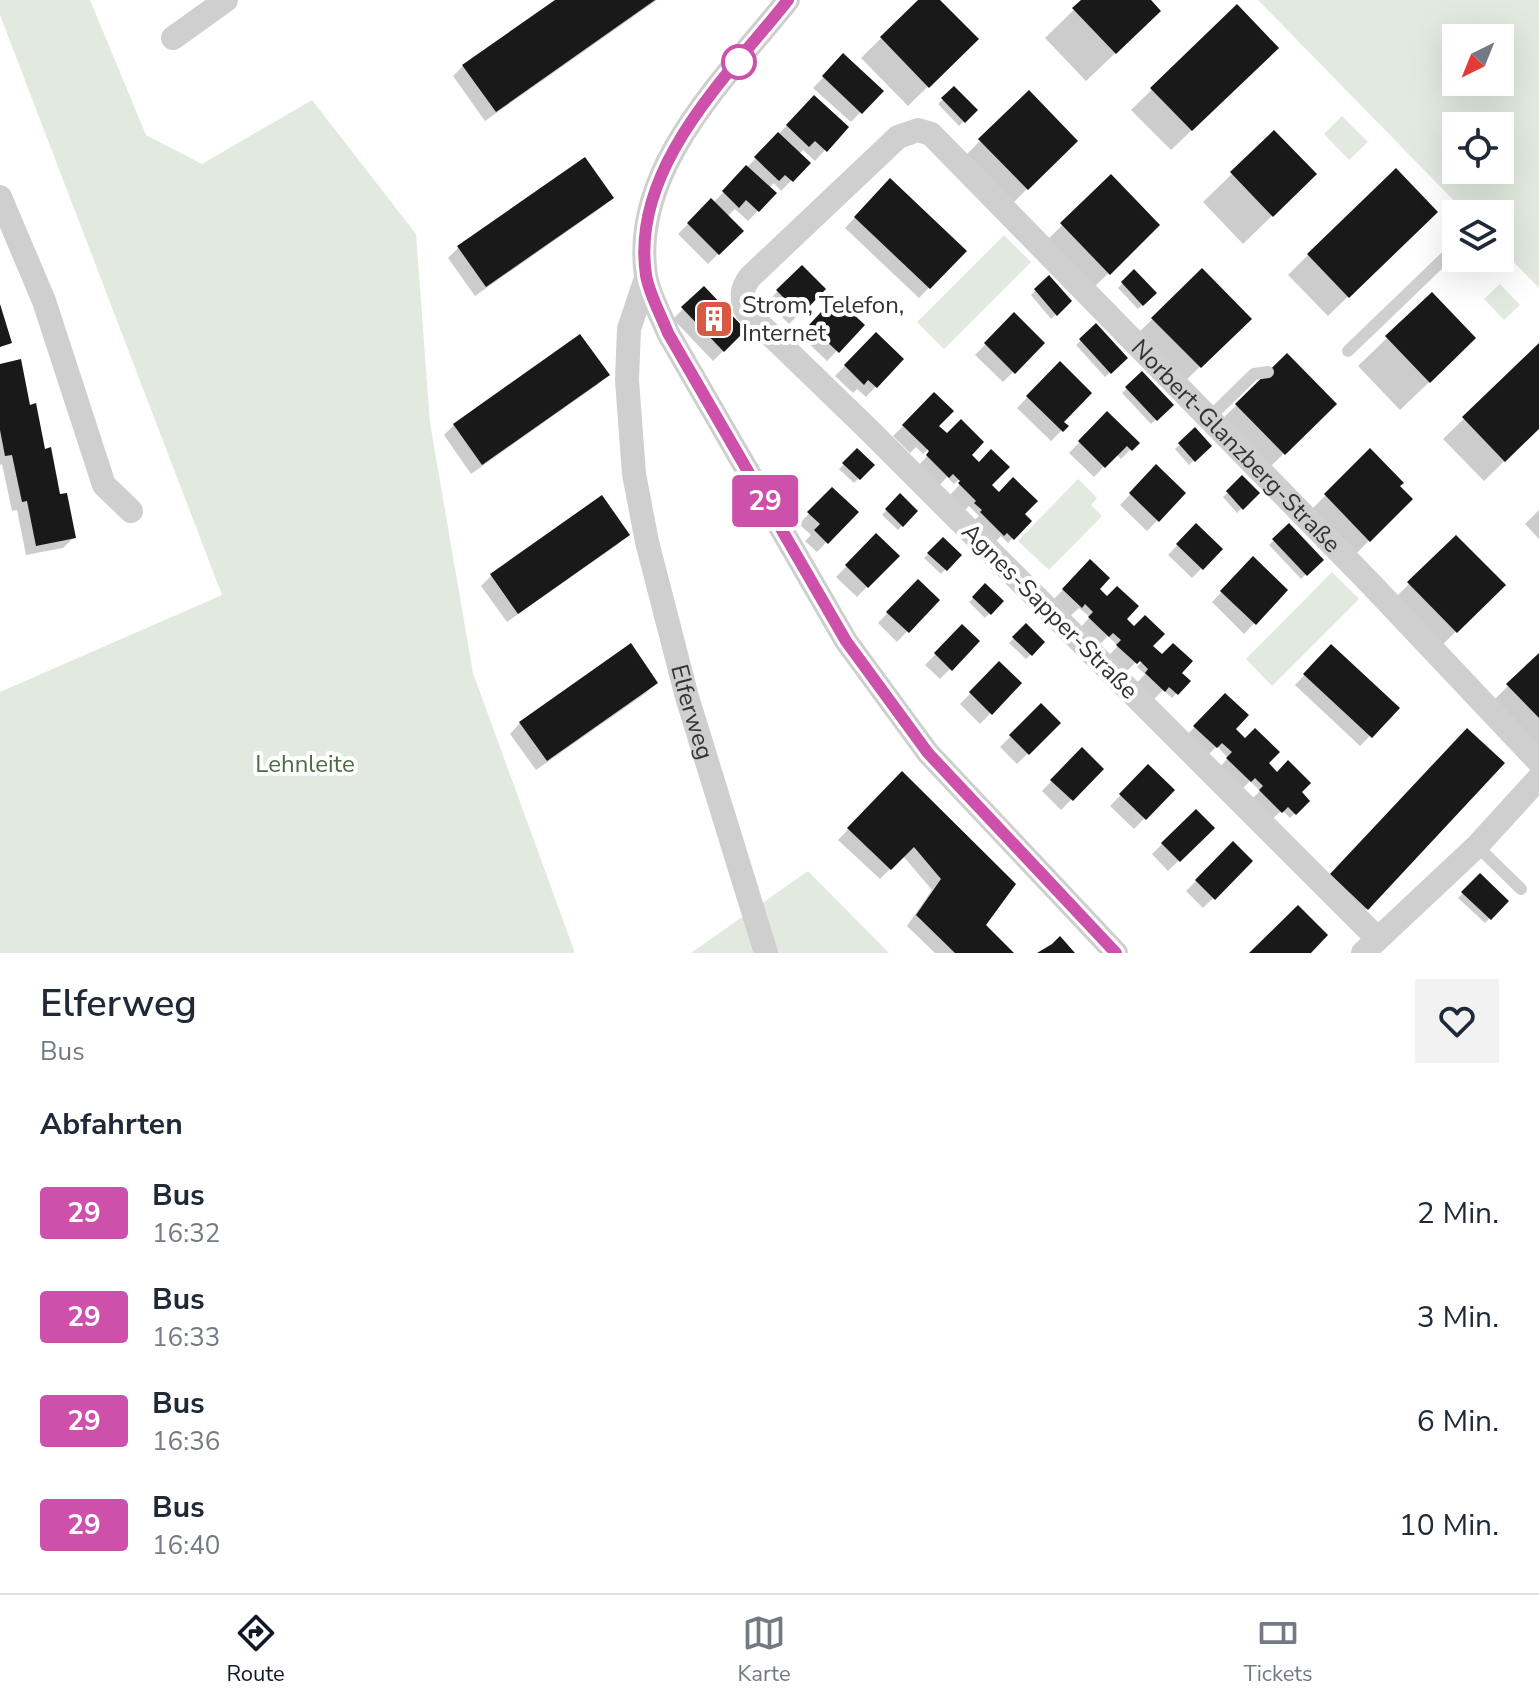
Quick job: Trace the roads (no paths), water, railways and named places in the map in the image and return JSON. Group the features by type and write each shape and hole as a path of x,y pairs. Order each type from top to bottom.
{"street":[{"path":"173,38 226,0"},
{"path":"788,0 695,115 662,172 649,205 644,239 646,278 668,333 846,641 928,753 1116,953"},
{"name":"Agnes-Sapper-Straße","path":"931,134 918,130 898,137 750,277 743,286 741,297 746,311 869,430 1370,946"},
{"name":"Norbert-Glanzberg-Straße","path":"931,134 1370,583 1539,762"},
{"path":"0,197 44,301 104,485 131,511"},
{"name":"Elferweg","path":"646,278 629,329 627,380 634,474 647,542 687,697 766,953"},
{"path":"1370,946 1477,846 1539,778"}],"lane":[{"path":"1348,351 1442,260"},
{"path":"1209,418 1254,374 1268,372"},
{"path":"1477,846 1521,889"}],"place":[{"name":"Strom, Telefon, Internet","path":"714,319"}],"park label":[{"name":"Lehnleite","path":"305,764"}]}
